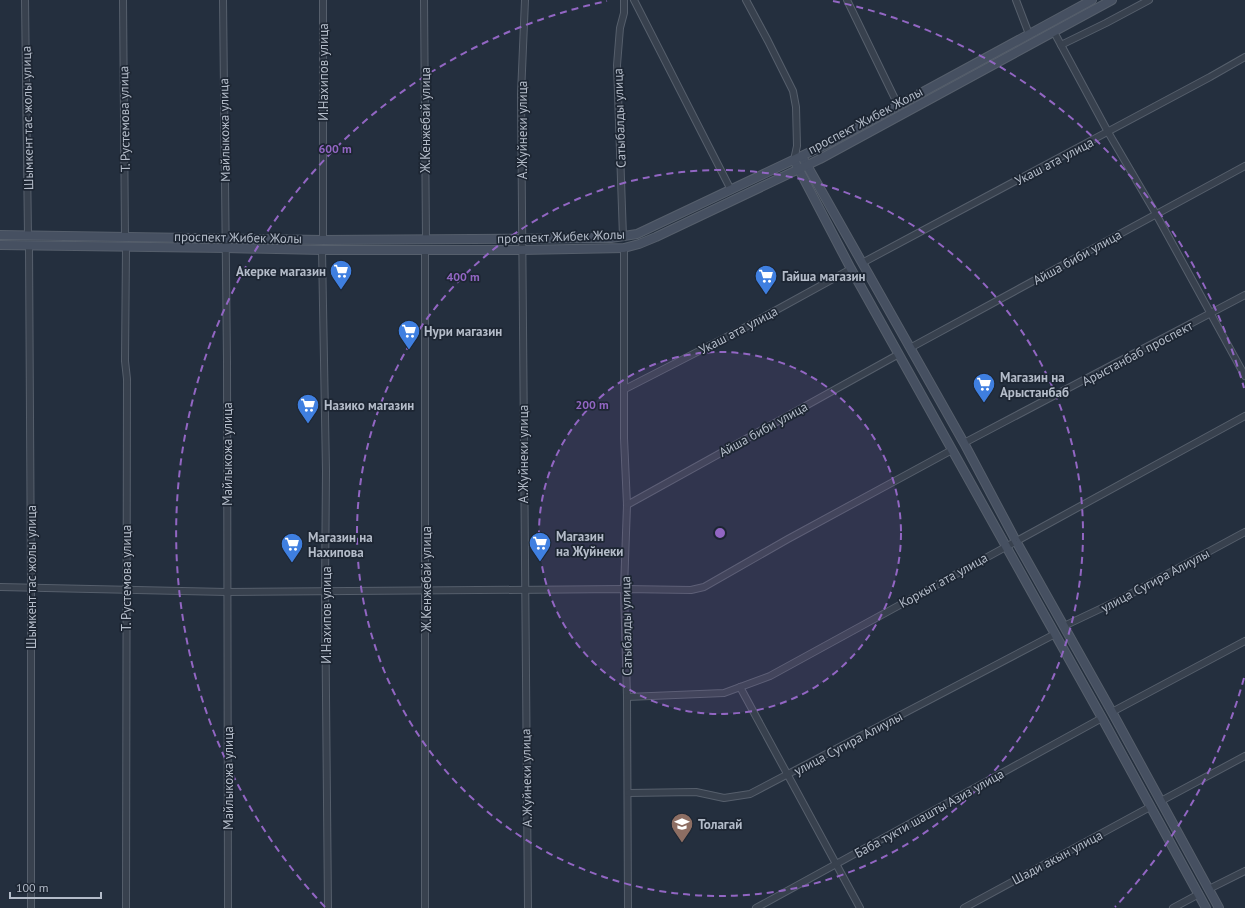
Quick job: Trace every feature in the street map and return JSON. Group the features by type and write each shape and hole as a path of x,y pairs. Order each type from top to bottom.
{"street":[{"name":"Шымкент тас жолы улица","path":"25,0 28,236"},
{"name":"Т. Рустемова улица","path":"123,0 125,237"},
{"name":"Майлыкожа улица","path":"223,0 226,248 228,908"},
{"name":"И.Нахипов улица","path":"323,0 323,240"},
{"name":"Ж.Кенжебай улица","path":"424,0 426,240"},
{"name":"А.Жуйнеки улица","path":"525,0 521,94 524,590 528,908"},
{"name":"Сатыбалды улица","path":"623,237 617,65 620,28 624,13 624,0"},
{"path":"634,0 731,190"},
{"path":"746,0 793,91 796,107 797,146 794,160 798,169 851,269 900,354 1206,908"},
{"path":"847,0 898,105"},
{"path":"1016,0 1029,34"},
{"name":"проспект Жибек Жолы","path":"0,235 225,239 426,240 611,238 637,234 830,142 1092,0"},
{"name":"проспект Жибек Жолы","path":"0,245 322,250 522,250 624,248 656,237 807,165 1112,0"},
{"path":"1061,45 1150,0"},
{"path":"1054,32 1108,132 1156,214 1245,376"},
{"name":"Укаш ата улица","path":"862,263 1245,57"},
{"path":"797,146 964,443 1016,541 1112,712 1219,908"},
{"name":"Айша биби улица","path":"910,348 1245,166"},
{"name":"Шымкент тас жолы улица","path":"29,246 31,908"},
{"name":"Т. Рустемова улица","path":"126,248 126,908"},
{"name":"Сатыбалды улица","path":"624,248 624,438 626,505 624,589 627,697 628,908"},
{"name":"И.Нахипов улица","path":"322,250 326,471 325,590 328,908"},
{"name":"Ж.Кенжебай улица","path":"425,250 425,908"},
{"name":"Укаш ата улица","path":"625,389 740,330 851,269"},
{"name":"Арыстанбаб проспект","path":"964,443 1245,295"},
{"name":"Айша биби улица","path":"626,505 900,354"},
{"name":"Коркыт ата улица","path":"627,697 724,694 770,676 1245,416"},
{"path":"0,587 227,592 325,590 691,590 704,586 952,450"},
{"name":"улица Сугира Алиулы","path":"1064,626 1121,599 1245,532"},
{"name":"улица Сугира Алиулы","path":"628,792 696,792 724,798 750,794 1055,634"},
{"path":"1112,712 1245,641"},
{"path":"740,687 860,908"},
{"name":"Баба тукти шашты Азиз улица","path":"756,908 1102,718"},
{"path":"1161,801 1245,756"},
{"name":"Шади акын улица","path":"964,908 1150,807"},
{"path":"1209,889 1245,871"},
{"path":"1173,908 1199,894"}],"place":[{"name":"Акерке магазин","path":"341,290"},
{"name":"Гайша магазин","path":"766,296"},
{"name":"Нури магазин","path":"409,350"},
{"name":"Магазин на Арыстанбаб","path":"984,404"},
{"name":"Назико магазин","path":"308,424"},
{"name":"Магазин на Жуйнеки","path":"540,562"},
{"name":"Магазин на Нахипова","path":"292,564"},
{"name":"Толагай","path":"682,844"}]}
